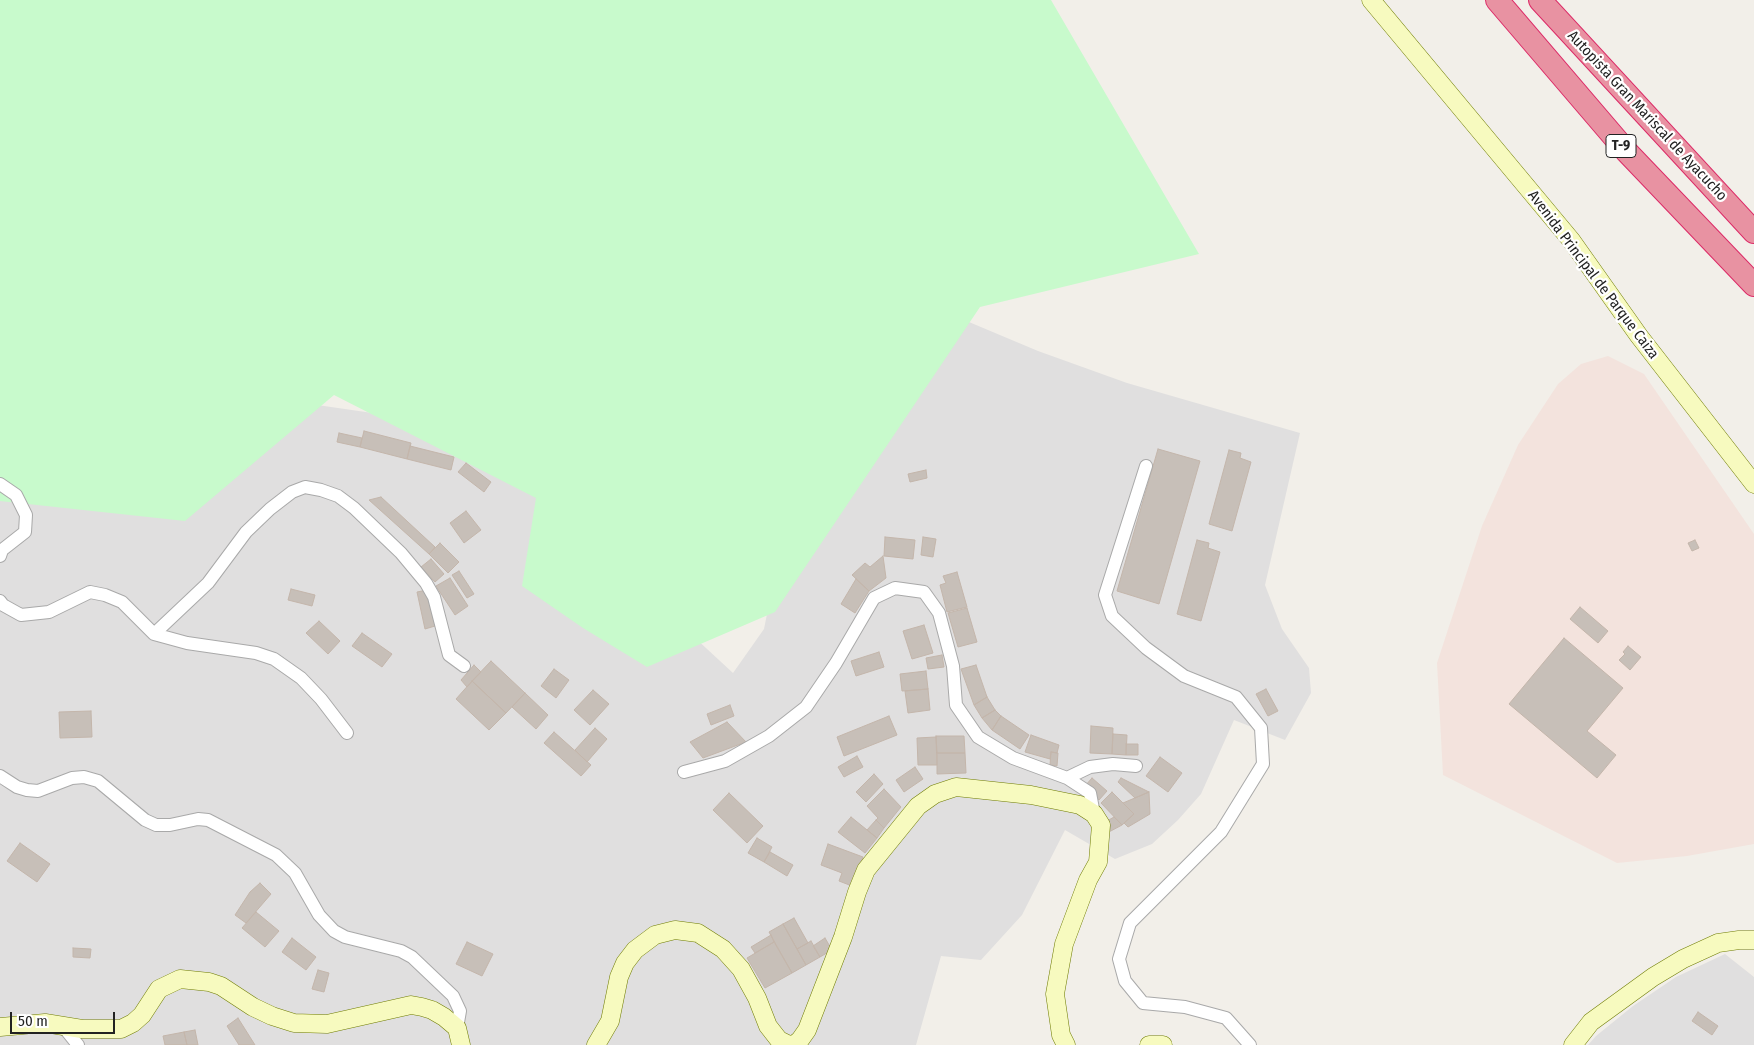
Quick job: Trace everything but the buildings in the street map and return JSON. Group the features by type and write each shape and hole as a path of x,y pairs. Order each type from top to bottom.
{"highway":[{"name":"T-9","path":"1497,0 1627,152 1754,284"},
{"name":"Autopista Gran Mariscal de Ayacucho","path":"1540,0 1754,232"}],"street":[{"name":"Avenida Principal de Parque Caiza","path":"1371,0 1571,240 1639,336 1754,484"},
{"path":"1146,466 1106,595 1112,616 1146,648 1184,676 1236,697 1261,728 1263,764 1221,832 1130,923 1119,959 1125,981 1142,1003 1185,1007 1226,1018 1250,1045"},
{"path":"0,484 16,495 26,515 25,532 2,550 0,556"},
{"path":"154,634 208,583 246,532 270,509 292,492 305,487 338,496 354,508 401,553 426,583 434,597 449,655 464,666"},
{"path":"684,772 725,761 769,736 806,707 836,663 874,598 895,588 924,592 939,613 953,666 956,705 978,737 1013,758 1067,778 1090,793 1094,814 1101,825 1098,862 1088,880 1064,944 1055,994 1061,1035 1066,1045"},
{"path":"0,601 3,605 21,615 48,612 90,592 105,594 122,602 154,634 187,643 256,653 274,659 301,678 321,699 347,732"},
{"path":"1067,778 1090,767 1113,764 1136,766"},
{"path":"0,776 17,787 38,791 72,778 84,777 98,781 145,820 156,825 170,826 198,819 208,820 276,855 295,872 319,915 334,931 345,937 402,951 412,957 453,996 460,1012 457,1028 461,1045"},
{"path":"596,1045 610,1021 619,977 626,963 635,950 655,935 675,930 698,933 723,949 741,969 757,998 768,1026 779,1040 790,1045 795,1044 807,1030 866,870 918,806 935,794 956,787 1031,795 1080,805 1094,814"},
{"path":"1573,1045 1591,1022 1653,977 1683,959 1718,943 1754,940"},
{"path":"0,1027 45,1023 82,1029 122,1029 142,1015 159,989 180,979 209,982 221,986 253,1007 294,1023 327,1024 411,1005 432,1010 457,1028"},
{"path":"62,1026 78,1045"},
{"path":"1149,1045 1163,1045"}],"shaded area":[{"path":"888,288 1038,351 1127,383 1300,433 1265,585 1282,629 1309,668 1311,693 1285,740 1234,720 1201,794 1178,820 1152,844 1115,859 1065,830 1022,915 981,960 941,956 916,1045 0,1045 0,396 276,399 393,416 533,488 733,673 764,629 798,460"},
{"path":"1608,356 1644,374 1754,534 1754,844 1687,856 1617,863 1443,775 1437,663 1482,526 1518,445 1558,384 1581,364"},
{"path":"1725,954 1754,977 1754,1045 1588,1045 1596,1036 1633,1006 1676,977"}],"green space":[{"path":"0,0 1051,0 1199,254 980,307 775,612 647,667 583,628 522,586 536,498 334,395 185,521 0,501"}]}
